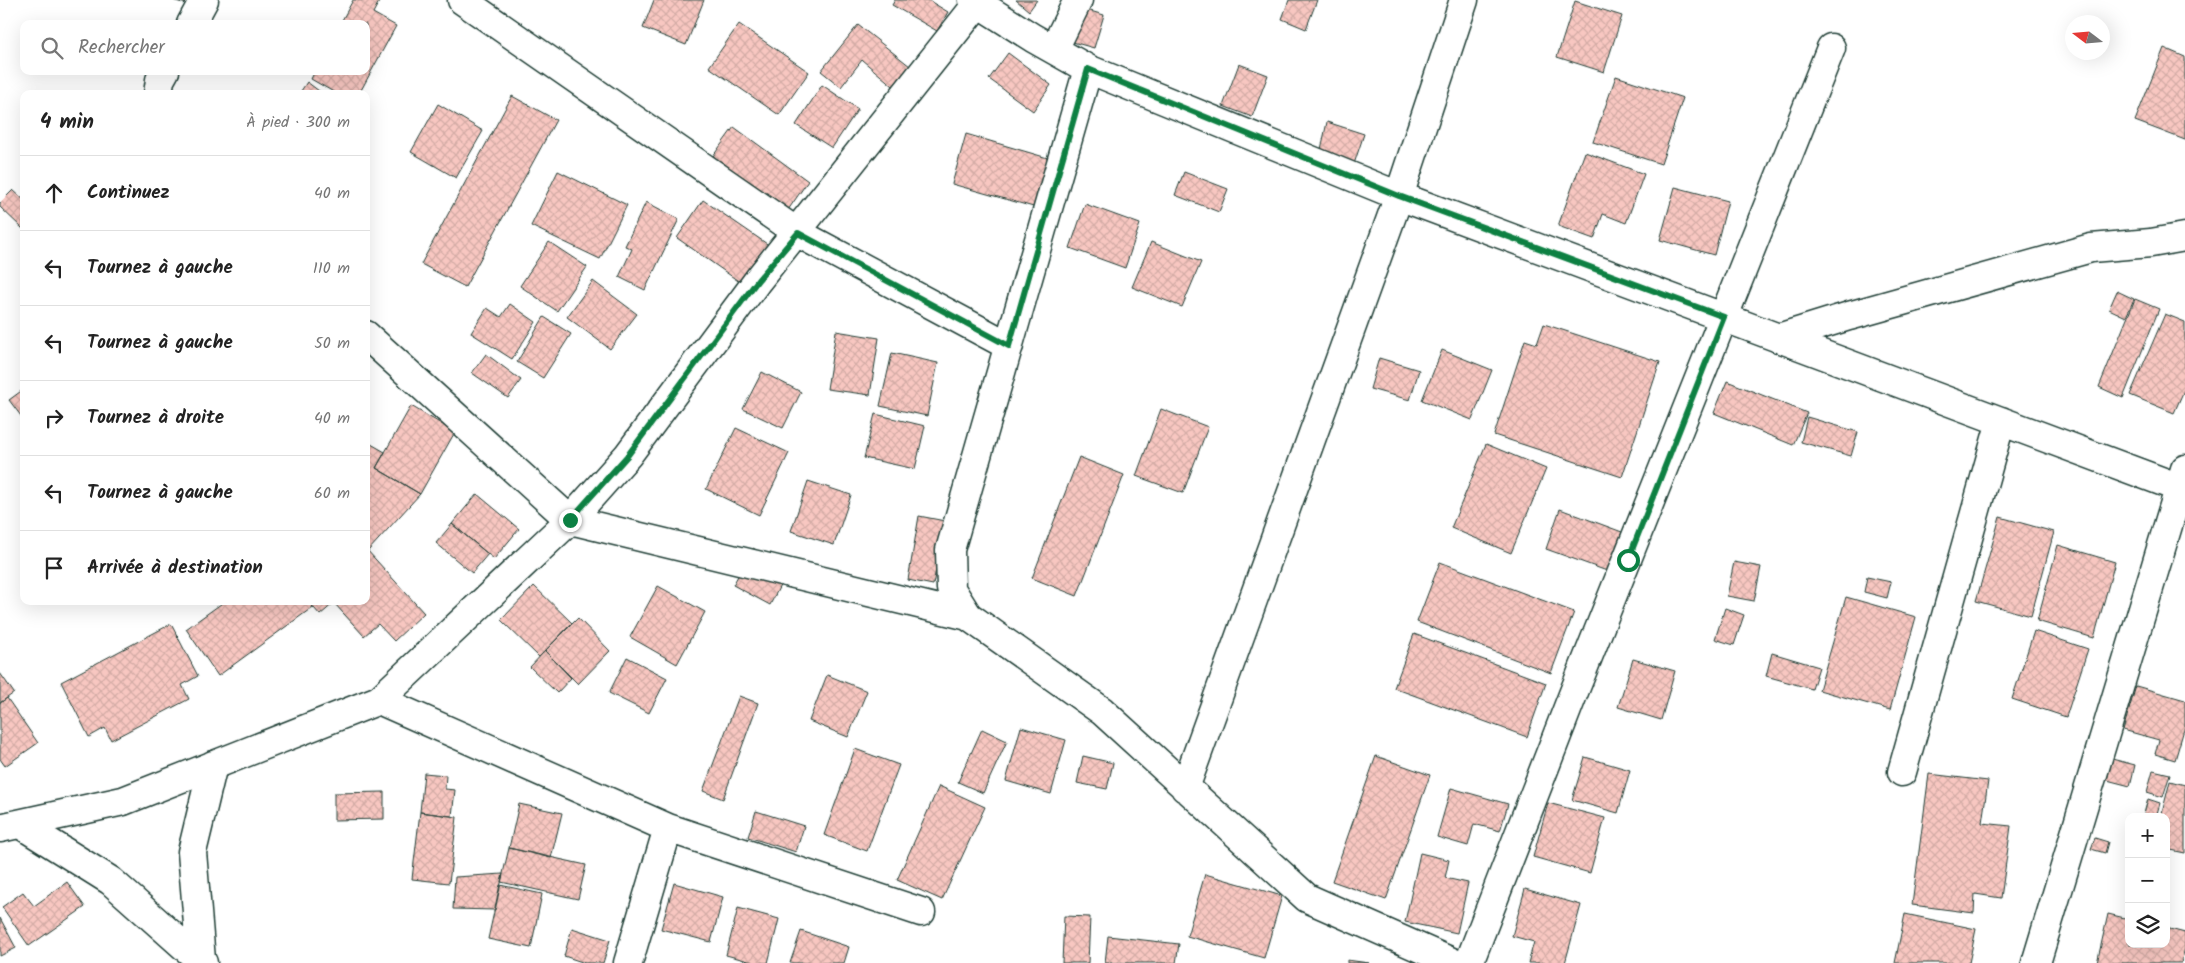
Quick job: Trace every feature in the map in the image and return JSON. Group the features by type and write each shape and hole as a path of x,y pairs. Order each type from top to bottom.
{"street":[{"path":"193,20 204,0"},
{"path":"462,0 798,233 1009,346"},
{"path":"1054,50 1078,0"},
{"path":"1185,788 1399,196 1464,0"},
{"path":"10,826 123,802 379,700 570,520 628,455 758,280 798,233 976,2 1088,69 1399,196 2002,421 2183,482 2036,963"},
{"path":"1469,963 1572,697 1831,48"},
{"path":"1088,69 950,550 950,589 968,616 1102,711 1307,898 1454,963"},
{"path":"159,90 163,75"},
{"path":"1778,338 1849,316 2091,248 2151,243 2185,237"},
{"path":"370,339 570,520 968,616"},
{"path":"1902,772 2002,421"},
{"path":"379,700 668,828 921,912"},
{"path":"202,961 192,852 213,765"},
{"path":"10,826 111,881 202,961"},
{"path":"628,963 668,828"}],"building":[{"path":"172,0 191,0 190,5"},
{"path":"353,0 380,0 373,13 396,26 370,74 370,20 342,20"},
{"path":"654,0 704,0 686,45 643,28"},
{"path":"895,0 928,0 948,12 937,31 892,5"},
{"path":"1016,0 1037,0 1029,11"},
{"path":"1289,0 1317,0 1306,29 1282,19"},
{"path":"1575,1 1622,16 1604,72 1557,57"},
{"path":"1080,8 1104,15 1094,48 1069,41"},
{"path":"739,24 809,72 779,115 709,67"},
{"path":"858,25 915,70 899,91 862,60 841,87 821,71"},
{"path":"2164,48 2185,57 2185,140 2135,121"},
{"path":"1008,53 1051,85 1033,111 989,79"},
{"path":"1239,64 1268,75 1252,117 1223,106"},
{"path":"313,75 369,75 361,90 330,90 311,79"},
{"path":"1616,76 1683,98 1661,164 1593,142"},
{"path":"307,82 318,90 302,90"},
{"path":"822,85 858,109 832,148 796,125"},
{"path":"512,96 556,120 465,287 421,264"},
{"path":"438,104 483,131 456,178 411,152"},
{"path":"1327,122 1364,134 1354,164 1320,154"},
{"path":"734,127 808,181 788,210 713,156"},
{"path":"966,134 1051,159 1037,208 952,184"},
{"path":"1585,152 1644,174 1626,223 1603,214 1594,239 1558,226"},
{"path":"558,171 627,205 600,259 531,226"},
{"path":"1184,172 1228,189 1219,212 1175,195"},
{"path":"1675,187 1728,201 1714,255 1660,240"},
{"path":"13,190 20,196 20,226 0,207 0,203"},
{"path":"703,200 770,246 744,285 677,238"},
{"path":"646,202 679,219 645,290 619,277 632,249 625,246"},
{"path":"1085,204 1140,224 1125,268 1070,248"},
{"path":"549,242 587,267 557,311 520,286"},
{"path":"1151,242 1201,262 1182,307 1132,287"},
{"path":"593,281 637,314 610,349 567,317"},
{"path":"2117,291 2134,299 2126,317 2109,309"},
{"path":"2135,299 2159,309 2123,398 2099,387"},
{"path":"510,304 536,322 512,359 471,333 487,308 501,317"},
{"path":"2165,314 2185,322 2185,388 2174,413 2130,395"},
{"path":"544,317 571,334 543,378 517,362"},
{"path":"1544,324 1660,362 1622,477 1494,435 1525,340 1537,344"},
{"path":"836,331 879,338 870,395 827,389"},
{"path":"1442,350 1492,370 1472,420 1422,400"},
{"path":"892,353 938,363 927,416 880,406"},
{"path":"486,354 521,380 508,398 472,373"},
{"path":"1379,358 1419,370 1410,400 1370,389"},
{"path":"762,372 801,392 783,428 743,409"},
{"path":"1727,381 1807,413 1793,445 1714,413"},
{"path":"20,392 20,415 9,400"},
{"path":"411,406 455,432 420,494 376,468"},
{"path":"1161,409 1208,427 1183,493 1136,476"},
{"path":"875,414 925,426 915,469 864,458"},
{"path":"1807,417 1858,432 1851,456 1801,442"},
{"path":"736,428 789,453 759,515 706,489"},
{"path":"371,444 385,452 376,468 420,494 370,549"},
{"path":"1486,444 1546,469 1511,553 1451,528"},
{"path":"1079,457 1124,475 1077,596 1032,578"},
{"path":"808,481 851,495 834,545 791,531"},
{"path":"477,494 519,529 494,559 452,524"},
{"path":"1560,509 1622,532 1607,571 1546,549"},
{"path":"919,516 945,521 933,585 908,580"},
{"path":"2000,517 2054,532 2031,616 1976,601"},
{"path":"452,524 488,554 472,573 436,543"},
{"path":"2058,545 2115,562 2094,638 2037,621"},
{"path":"753,548 789,568 770,605 733,585"},
{"path":"370,553 424,613 394,641 378,624 364,636 336,605 370,605"},
{"path":"1440,562 1574,612 1551,673 1417,622"},
{"path":"1734,562 1761,567 1754,601 1727,596"},
{"path":"1867,577 1891,582 1887,598 1864,592"},
{"path":"534,586 572,623 539,657 501,620"},
{"path":"658,586 705,612 677,664 630,637"},
{"path":"1846,597 1916,617 1890,710 1819,690"},
{"path":"219,605 311,605 313,607 218,676 186,629"},
{"path":"311,605 332,605 320,615"},
{"path":"1725,608 1744,615 1734,645 1715,639"},
{"path":"578,618 610,651 578,684 545,651"},
{"path":"171,624 198,676 182,685 189,699 111,740 105,728 89,737 61,682"},
{"path":"2034,631 2088,649 2066,717 2012,699"},
{"path":"1414,634 1546,683 1527,737 1394,688"},
{"path":"545,651 571,678 557,693 530,667"},
{"path":"1772,653 1819,667 1812,689 1766,676"},
{"path":"627,657 667,678 649,713 609,693"},
{"path":"1633,659 1675,671 1661,720 1618,707"},
{"path":"0,673 14,693 0,703"},
{"path":"827,675 867,691 848,737 809,721"},
{"path":"2136,686 2185,700 2185,726 2175,760 2155,754 2159,740 2123,730"},
{"path":"739,696 758,703 723,799 703,791"},
{"path":"7,698 38,743 5,766 0,759 0,703"},
{"path":"1021,727 1066,740 1051,794 1006,781"},
{"path":"982,729 1007,741 983,793 958,782"},
{"path":"855,749 899,765 867,851 824,835"},
{"path":"1083,756 1113,763 1107,789 1077,783"},
{"path":"1376,756 1430,775 1386,900 1332,881"},
{"path":"1585,757 1630,770 1618,813 1572,800"},
{"path":"2112,759 2135,765 2130,786 2107,780"},
{"path":"2153,770 2170,774 2163,797 2147,792"},
{"path":"424,773 446,775 445,789 455,790 452,816 420,812"},
{"path":"1929,774 1988,781 1982,823 2011,826 2001,898 1975,894 1974,913 1912,905"},
{"path":"2170,781 2185,785 2185,853 2170,850 2170,813 2162,813"},
{"path":"939,786 985,807 942,900 897,880"},
{"path":"1451,788 1508,804 1500,831 1474,824 1468,846 1437,837"},
{"path":"384,792 384,819 334,820 334,793"},
{"path":"2148,799 2160,803 2157,813 2144,813"},
{"path":"1548,803 1605,818 1590,873 1533,857"},
{"path":"519,804 562,813 551,858 509,848"},
{"path":"756,811 804,826 796,852 748,837"},
{"path":"420,812 457,817 449,883 412,879"},
{"path":"2095,838 2108,842 2105,853 2091,849"},
{"path":"509,848 586,865 578,899 501,882"},
{"path":"1420,853 1449,860 1445,878 1468,883 1457,933 1405,922"},
{"path":"503,874 495,910 453,909 455,877"},
{"path":"1205,874 1282,896 1264,958 1187,936"},
{"path":"67,882 85,907 29,946 2,907 23,892 34,906"},
{"path":"674,883 723,897 711,942 661,929"},
{"path":"500,885 542,894 531,948 488,939"},
{"path":"1525,889 1581,905 1565,963 1528,963 1534,942 1512,936"},
{"path":"738,908 779,919 768,963 756,963 726,955"},
{"path":"1905,914 1976,929 1969,963 1895,963"},
{"path":"2108,914 2125,918 2125,948 2170,948 2170,929 2185,933 2185,948 2181,963 2097,963"},
{"path":"1064,916 1090,917 1088,963 1062,963"},
{"path":"0,918 16,948 0,956"},
{"path":"572,928 610,940 603,963 585,963 564,956"},
{"path":"801,931 849,947 844,963 790,963"},
{"path":"1108,936 1179,944 1176,963 1105,963"},
{"path":"1347,960 1369,963 1347,963"}],"route":[{"path":"570,520 628,455 758,280 798,233 1009,346 1088,69 1399,196 1724,317 1628,560"}]}
